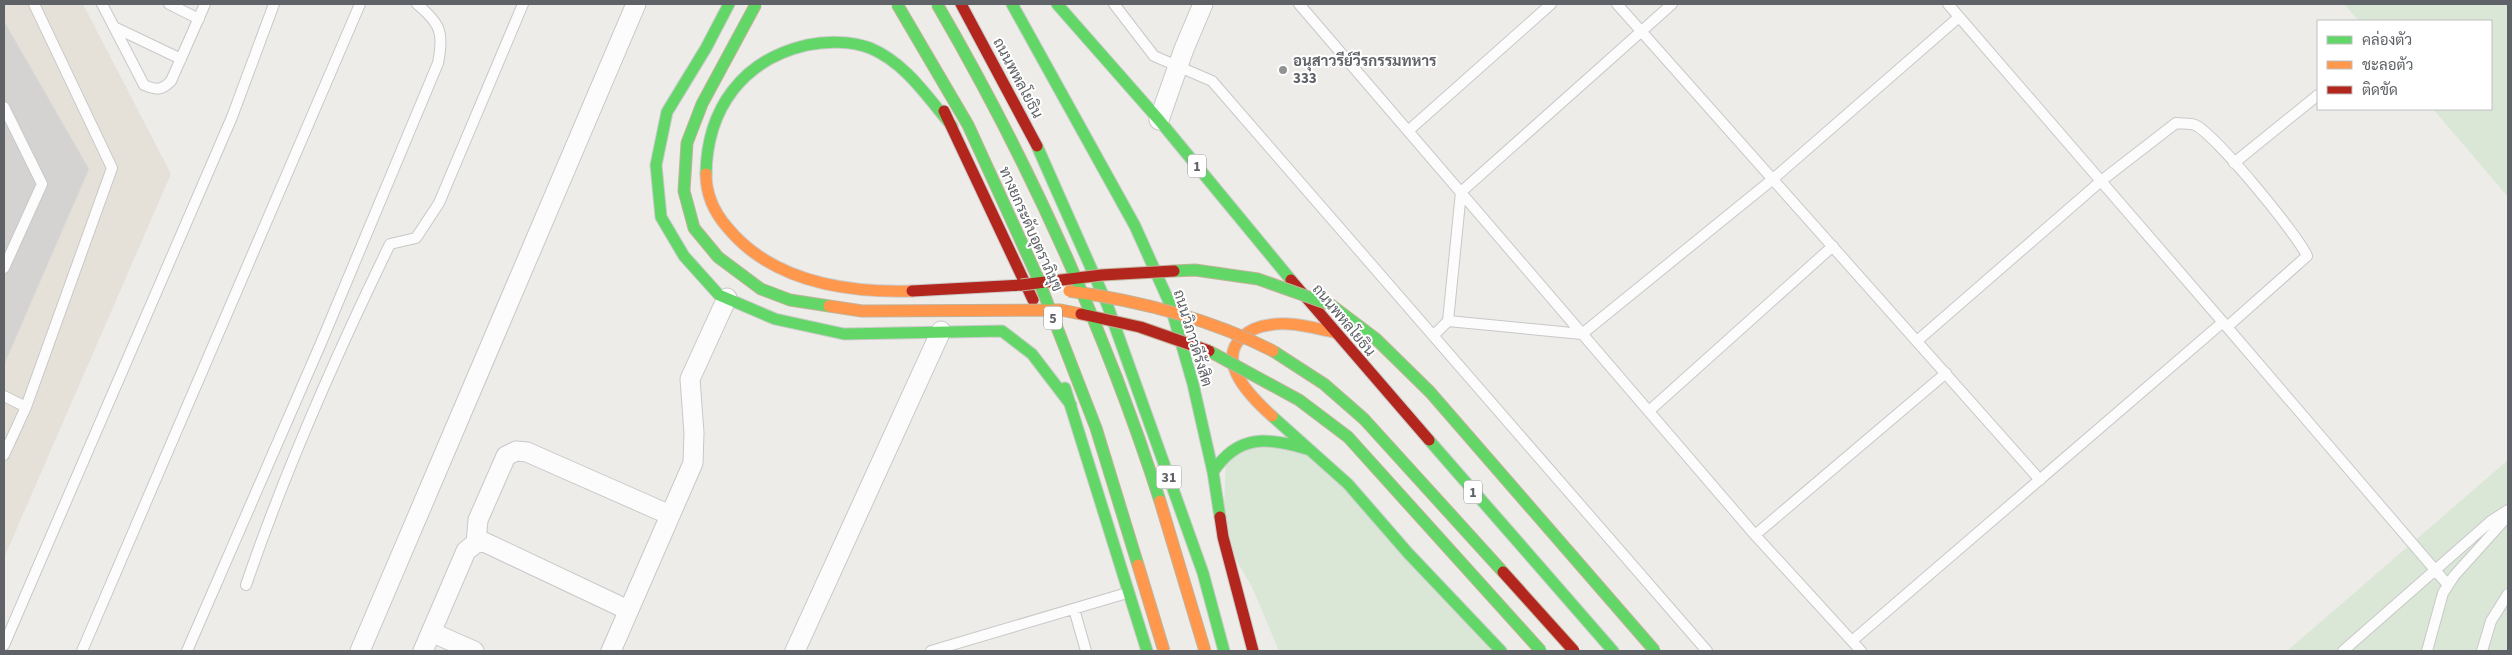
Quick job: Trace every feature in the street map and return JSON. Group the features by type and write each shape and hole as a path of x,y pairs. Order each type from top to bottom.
{"main road":[{"path":"729,4 706,48 667,112 656,166 660,217 684,256 719,295 775,320 844,334 1002,331 1020,341 1034,355 1071,404"},
{"path":"756,4 702,104 687,143 684,191 694,228 718,257 761,289 790,300 862,311 1061,310 1140,327 1205,349 1299,400 1348,437 1541,651"},
{"path":"886,4 952,126 1032,296 1041,324"},
{"name":"ทางยกระดับอุตราภิมุข","path":"897,4 968,125 1037,276 1096,428 1164,651"},
{"name":"ทางยกระดับอุตราภิมุข","path":"937,4 973,64 1028,172 1088,304 1132,419 1176,549 1204,651"},
{"name":"ถนนพหลโยธิน","path":"961,4 1039,150 1107,304 1203,573 1224,651"},
{"name":"ถนนวิภาวดีรังสิต","path":"1012,4 1135,226 1170,304 1193,384 1213,472 1222,537 1253,651"},
{"name":"ถนนพหลโยธิน","path":"1056,4 1159,120 1334,332 1613,651"},
{"path":"952,126 897,63 877,51 853,44 828,42 801,46 777,54 745,76 719,115 711,140 706,166 708,192 718,214 740,242 769,264 800,277 867,290 935,290 1021,285 1102,275 1195,270 1258,279 1331,305 1376,340 1430,392 1655,651"},
{"path":"1021,285 1123,298 1158,307 1231,331 1280,354 1325,385 1371,426 1574,651"},
{"path":"1334,332 1284,324 1257,327 1244,334 1233,348 1232,361 1240,380 1278,420 1348,484 1396,539 1501,651"},
{"path":"1058,368 1071,404 1147,651"},
{"path":"1213,472 1220,458 1233,448 1251,442 1272,440 1314,451"}],"street":[{"path":"360,651 636,4"},
{"path":"1159,120 1177,67 1203,4"},
{"path":"611,651 693,463 694,433 690,379 727,298"},
{"path":"795,651 941,332"},
{"path":"476,543 478,520 481,512 506,456 516,451 527,452 670,515"},
{"path":"423,651 466,551 476,543 484,542 628,610"},
{"path":"431,632 474,651"}],"lane":[{"path":"4,456 26,406 112,168 34,4"},
{"path":"102,4 144,85 156,90 164,88 171,81 205,4"},
{"path":"169,4 199,19"},
{"path":"4,645 232,117 274,4"},
{"path":"82,651 360,4"},
{"path":"187,651 325,334 438,63 443,42 438,27 417,4"},
{"path":"246,585 324,384 390,244 416,238 439,203 523,4"},
{"path":"1114,4 1154,56 1212,81 1707,651"},
{"path":"1299,4 1755,535 1860,651"},
{"path":"1408,131 1551,4"},
{"path":"1617,4 2040,480"},
{"path":"1434,335 1448,321 1461,192 1672,4"},
{"path":"1948,4 2448,585"},
{"path":"1448,321 1582,334 1772,179 1959,17"},
{"path":"114,27 181,59"},
{"path":"2234,163 2317,96"},
{"path":"4,108 42,184 4,268"},
{"path":"1852,641 2307,256 2297,237 2218,144 2195,125 2176,123 2101,181 1917,341"},
{"path":"1649,411 1832,246"},
{"path":"1755,535 1946,373"},
{"path":"4,396 26,406"},
{"path":"2343,651 2491,521 2508,510"},
{"path":"2427,651 2443,593 2498,524 2508,515"},
{"path":"931,651 1130,592"},
{"path":"2482,651 2491,621 2508,594"},
{"path":"1074,609 1086,651"}],"shaded area":[{"path":"4,4 83,4 171,174 4,558"}],"green space":[{"path":"2344,4 2508,4 2508,197 2434,110 2492,110 2492,20 2358,20"},
{"path":"1272,440 1319,460 1492,651 1279,651 1252,587 1223,537 1226,459"},
{"path":"2508,460 2508,651 2287,651"}],"building":[{"path":"4,21 89,169 4,365"}],"traffic: fast":[{"path":"729,4 706,48 667,112 656,165 661,217 684,256 719,295 775,319 844,334 1002,331 1032,354 1071,405"},
{"path":"756,4 702,104 687,143 684,191 694,228 718,257 761,289 790,300 829,306"},
{"path":"897,4 968,125 1037,276 1096,428 1138,565"},
{"path":"937,4 1003,124 1062,246 1114,372 1160,501"},
{"path":"1012,4 1135,226 1170,304 1193,384 1213,472 1220,517"},
{"path":"1057,4 1159,120 1291,280"},
{"path":"706,174 708,150 713,129 721,109 733,91 747,75 764,62 784,52 807,45 831,42 847,43 870,48 883,55 916,82 952,126"},
{"path":"1037,146 1107,304 1203,573 1224,651"},
{"path":"1174,271 1195,270 1258,279 1331,305 1376,339 1430,392 1655,651"},
{"path":"1209,351 1299,400 1348,437 1541,651"},
{"path":"1273,351 1324,384 1364,419 1503,572"},
{"path":"1065,388 1147,651"},
{"path":"1272,416 1348,484 1408,553 1501,651"},
{"path":"1429,440 1613,651"},
{"path":"1213,472 1233,451 1243,445 1255,442 1279,442 1307,449"}],"traffic: slow":[{"path":"706,174 709,196 722,221 745,246 765,260 788,272 836,286 861,290 912,291"},
{"path":"1069,291 1122,300 1174,312 1224,329 1273,351"},
{"path":"829,306 862,311 1061,310 1081,314"},
{"path":"1272,416 1247,390 1234,368 1232,357 1235,347 1242,337 1258,327 1277,324 1294,324 1334,332"},
{"path":"1160,501 1205,651"},
{"path":"1138,565 1164,651"}],"traffic: jam":[{"path":"961,4 1037,146"},
{"path":"944,111 1033,300"},
{"path":"1021,285 1102,275 1174,271"},
{"path":"1291,280 1429,440"},
{"path":"912,291 1021,285"},
{"path":"1081,314 1140,327 1209,351"},
{"path":"1220,517 1223,537 1253,651"},
{"path":"1503,572 1574,651"}],"place":[{"name":"อนุสาวรีย์วีรกรรมทหาร 333","path":"1283,70"}]}
